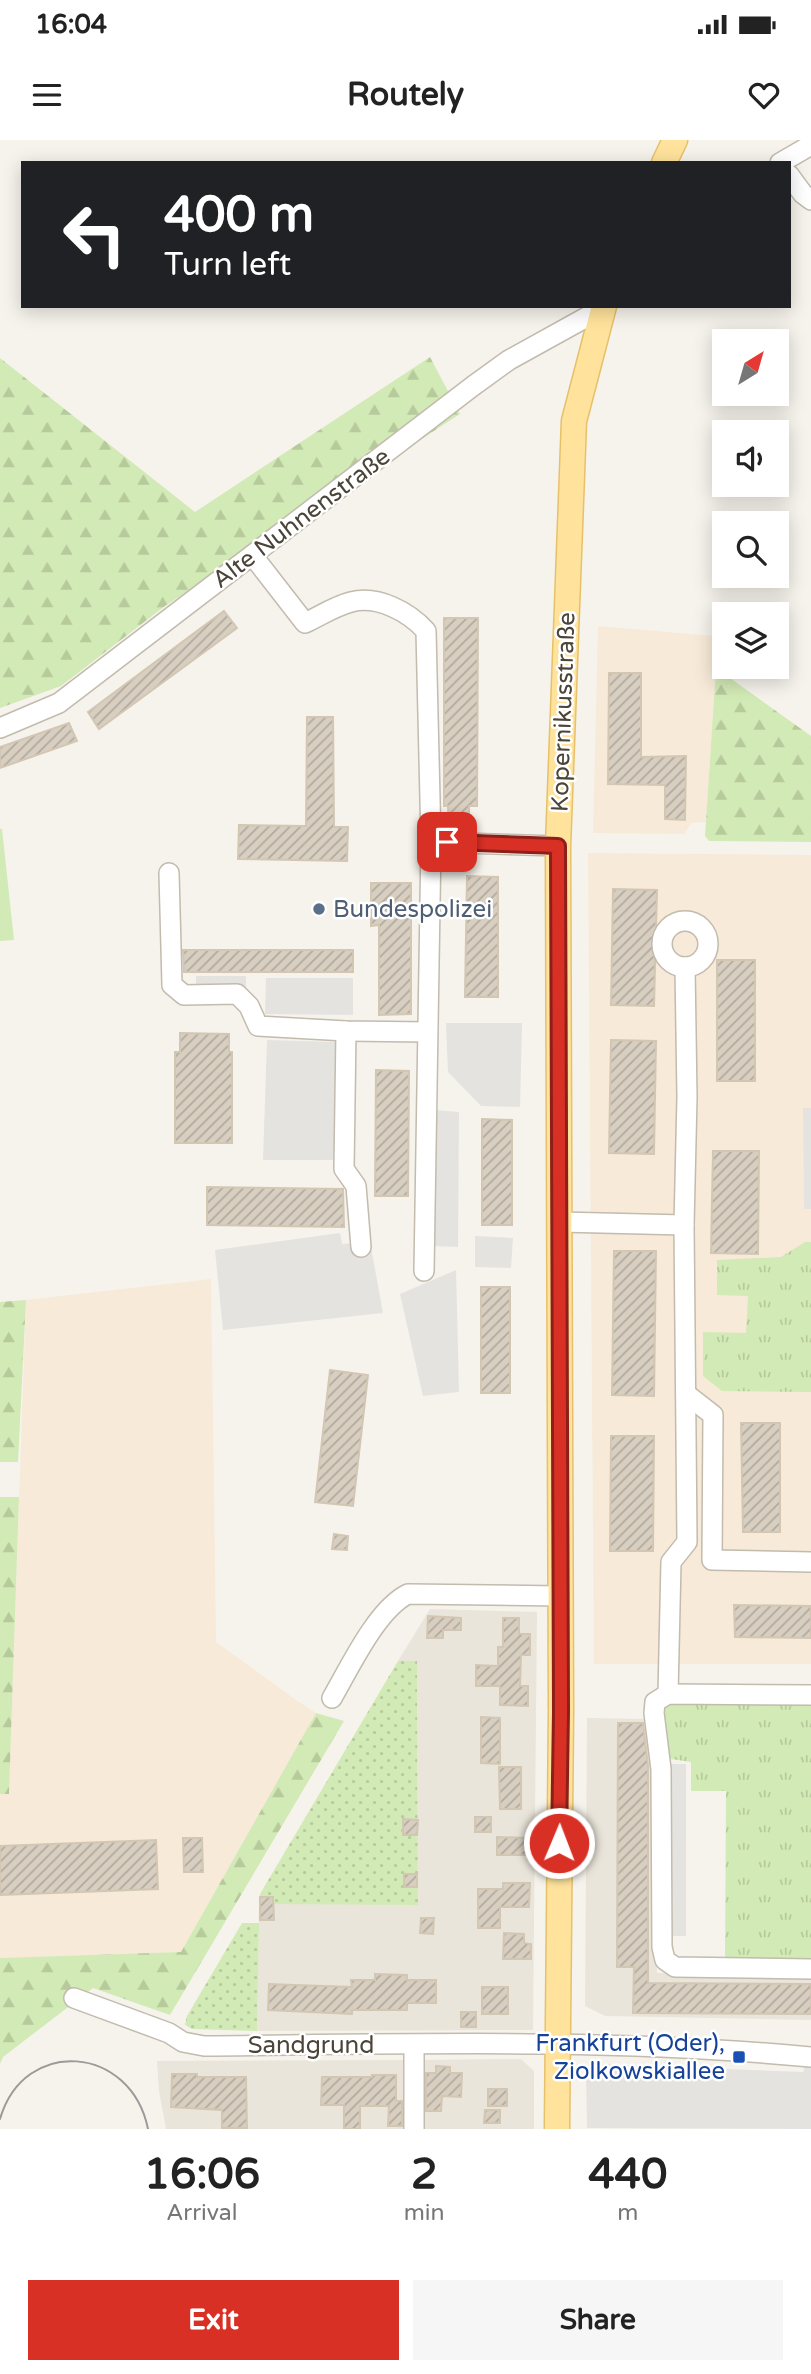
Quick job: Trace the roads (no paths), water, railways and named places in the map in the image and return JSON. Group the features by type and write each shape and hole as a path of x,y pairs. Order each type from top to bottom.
{"main road":[{"path":"665,161 675,140"},
{"name":"Kopernikusstraße","path":"557,2129 561,1596 558,846 574,421 604,308"}],"street":[{"path":"783,161 811,145"},
{"path":"791,178 811,200"},
{"name":"Alte Nuhnenstraße","path":"0,727 58,703 509,360 602,308"},
{"path":"253,556 305,623 352,602 369,601 405,612 426,631 431,842 424,1271"},
{"path":"431,842 558,846"},
{"path":"169,873 172,985 184,995 237,994 249,1006 258,1026 427,1032"},
{"path":"668,1694 671,1562 688,1542 684,1225 687,1097 685,967"},
{"path":"346,1031 344,1168 356,1186 361,1247"},
{"path":"560,1222 684,1225"},
{"path":"686,1394 713,1415 712,1560 811,1562"},
{"path":"332,1698 381,1617 395,1601 408,1594 561,1596"},
{"path":"811,1695 668,1694 655,1702 654,1713 661,1769 662,1947 665,1960 675,1967 811,1969"},
{"name":"Sandgrund","path":"74,1998 169,2033 183,2042 204,2046 558,2043 728,2049 811,2057"},
{"path":"414,2045 414,2129"}],"tram line":[{"path":"0,2119 13,2092 31,2074 53,2064 77,2061 100,2067 121,2080 138,2101 148,2129"}],"place":[{"name":"Bundespolizei","path":"319,909"},
{"name":"Frankfurt (Oder), Ziolkowskiallee","path":"739,2057"}]}
